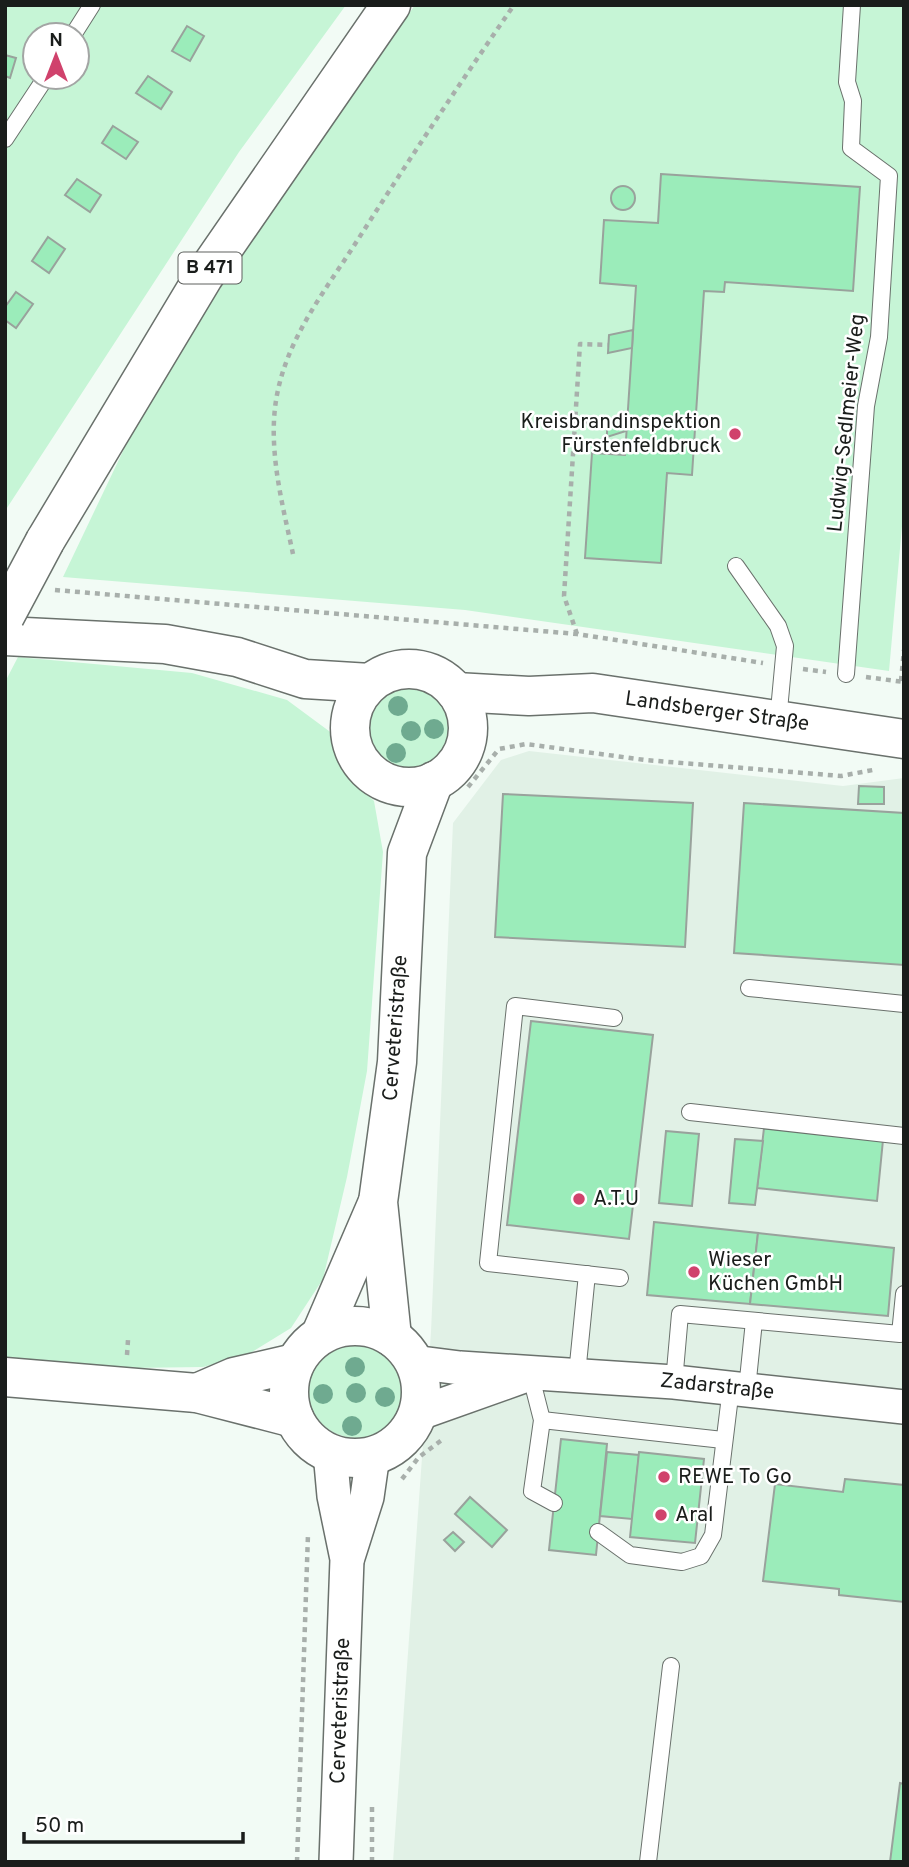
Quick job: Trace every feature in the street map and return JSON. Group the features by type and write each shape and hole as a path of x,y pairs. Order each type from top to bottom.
{"main road":[{"name":"B 471","path":"5,616 45,541 204,276 391,5"},
{"path":"5,636 165,644 237,657 304,679 370,683"},
{"path":"304,679 349,724 359,759 383,780 408,786 450,784 467,738 466,714 456,692 442,679 424,670 404,669 384,674 370,683 357,699 349,724"},
{"name":"Landsberger Straße","path":"456,692 529,696 593,693 904,739"},
{"path":"467,738 529,696"},
{"name":"Cerveteristraße","path":"295,1363 306,1347 321,1334 377,1202 397,1062 407,853 383,780"},
{"name":"Cerveteristraße","path":"407,853 450,784"},
{"name":"Cerveteristraße","path":"377,1202 402,1350 419,1380 417,1414"},
{"path":"321,1334 339,1328 359,1326 402,1350"},
{"path":"197,1393 234,1377 295,1363"},
{"path":"295,1363 289,1381 289,1401 294,1418 303,1432 330,1452 354,1458 373,1455 398,1441 417,1414"},
{"path":"5,1377 197,1393 294,1418"}],"street":[{"name":"Zadarstraße","path":"402,1350 530,1373 674,1382 904,1407"},
{"name":"Zadarstraße","path":"417,1414 530,1373"},
{"name":"Cerveteristraße","path":"330,1452 334,1496 347,1559 336,1862"},
{"name":"Cerveteristraße","path":"347,1559 367,1497 373,1455"}],"lane":[{"path":"82,21 92,5"},
{"name":"Ludwig-Sedlmeier-Weg","path":"846,674 866,405 879,337 889,176 850,148 853,101 847,82 852,5"},
{"path":"5,139 37,91"},
{"path":"736,566 778,626 785,646 786,666 778,721"},
{"path":"749,988 904,1004"},
{"path":"614,1018 515,1006 488,1263 620,1278"},
{"path":"690,1112 904,1136"},
{"path":"577,1374 587,1275"},
{"path":"674,1382 680,1314 900,1334 904,1294"},
{"path":"598,1532 630,1555 682,1562 701,1556 713,1535 723,1440 739,1389 754,1321"},
{"path":"530,1373 542,1420 532,1491 554,1503"},
{"path":"542,1420 723,1440"},
{"path":"648,1862 671,1666"}],"path":[{"path":"293,554 278,483 274,444 277,391 296,336 425,134 514,5"},
{"path":"577,634 564,596 580,344 608,345"},
{"path":"576,420 607,426"},
{"path":"53,590 577,634 786,666"},
{"path":"902,681 904,650"},
{"path":"450,784 499,749 526,744 645,760 841,776 875,769"},
{"path":"127,1350 128,1340"},
{"path":"394,1489 419,1457 451,1433"},
{"path":"297,1862 308,1525"}],"shaded area":[{"path":"529,751 843,786 904,778 904,1862 393,1862 431,1332 453,823 501,760"}],"green space":[{"path":"5,5 346,5 239,152 5,511"},
{"path":"415,5 904,5 904,504 889,671 465,610 63,577 144,407 281,194"},
{"path":"18,657 192,673 287,700 333,734 346,773 374,801 383,852 367,1071 347,1177 323,1279 291,1328 247,1355 203,1367 128,1368 5,1360 5,682"},
{"path":"410,688 425,691 438,700 447,713 450,728 447,743 438,756 425,765 410,768 395,765 382,756 373,743 370,728 373,713 382,700 395,691"},
{"path":"356,1342 375,1345 390,1356 401,1371 404,1390 401,1409 390,1424 375,1435 356,1438 337,1435 322,1424 311,1409 308,1390 311,1371 322,1356 337,1345"}],"building":[{"path":"187,26 204,36 190,61 172,51"},
{"path":"5,55 16,58 10,78 5,76"},
{"path":"148,76 172,92 161,109 136,93"},
{"path":"113,126 138,142 126,159 102,143"},
{"path":"661,174 860,187 853,291 725,282 724,292 704,291 692,475 667,473 661,563 585,558 592,453 625,455 636,286 600,283 604,220 658,223"},
{"path":"77,179 101,195 90,212 65,195"},
{"path":"623,186 632,189 635,198 632,207 623,210 614,207 611,198 614,189"},
{"path":"48,237 65,249 49,273 32,261"},
{"path":"16,292 33,304 16,328 5,320 5,307"},
{"path":"633,330 632,348 608,353 609,335"},
{"path":"628,414 626,431 607,437 607,420"},
{"path":"859,786 884,787 884,804 858,804"},
{"path":"503,794 693,803 685,947 495,937"},
{"path":"744,803 904,813 904,965 734,953"},
{"path":"531,1021 653,1035 629,1239 507,1225"},
{"path":"764,1128 883,1140 877,1201 757,1188"},
{"path":"666,1131 699,1134 692,1206 659,1203"},
{"path":"735,1139 763,1141 755,1205 729,1203"},
{"path":"654,1222 758,1233 750,1304 647,1295"},
{"path":"758,1233 894,1248 888,1316 750,1304"},
{"path":"561,1439 607,1444 596,1555 549,1550"},
{"path":"607,1452 639,1455 632,1519 600,1516"},
{"path":"639,1452 704,1459 695,1543 630,1537"},
{"path":"845,1479 904,1485 904,1602 839,1595 839,1589 763,1581 775,1484 843,1492"},
{"path":"470,1497 507,1530 492,1547 455,1514"},
{"path":"453,1532 464,1542 455,1551 444,1540"},
{"path":"900,1783 904,1784 904,1862 890,1862"}],"place":[{"name":"Kreisbrandinspektion Fürstenfeldbruck","path":"735,434"},
{"name":"A.T.U","path":"579,1199"},
{"name":"Wieser Küchen GmbH","path":"694,1272"},
{"name":"REWE To Go","path":"664,1477"},
{"name":"Aral","path":"661,1515"}]}
